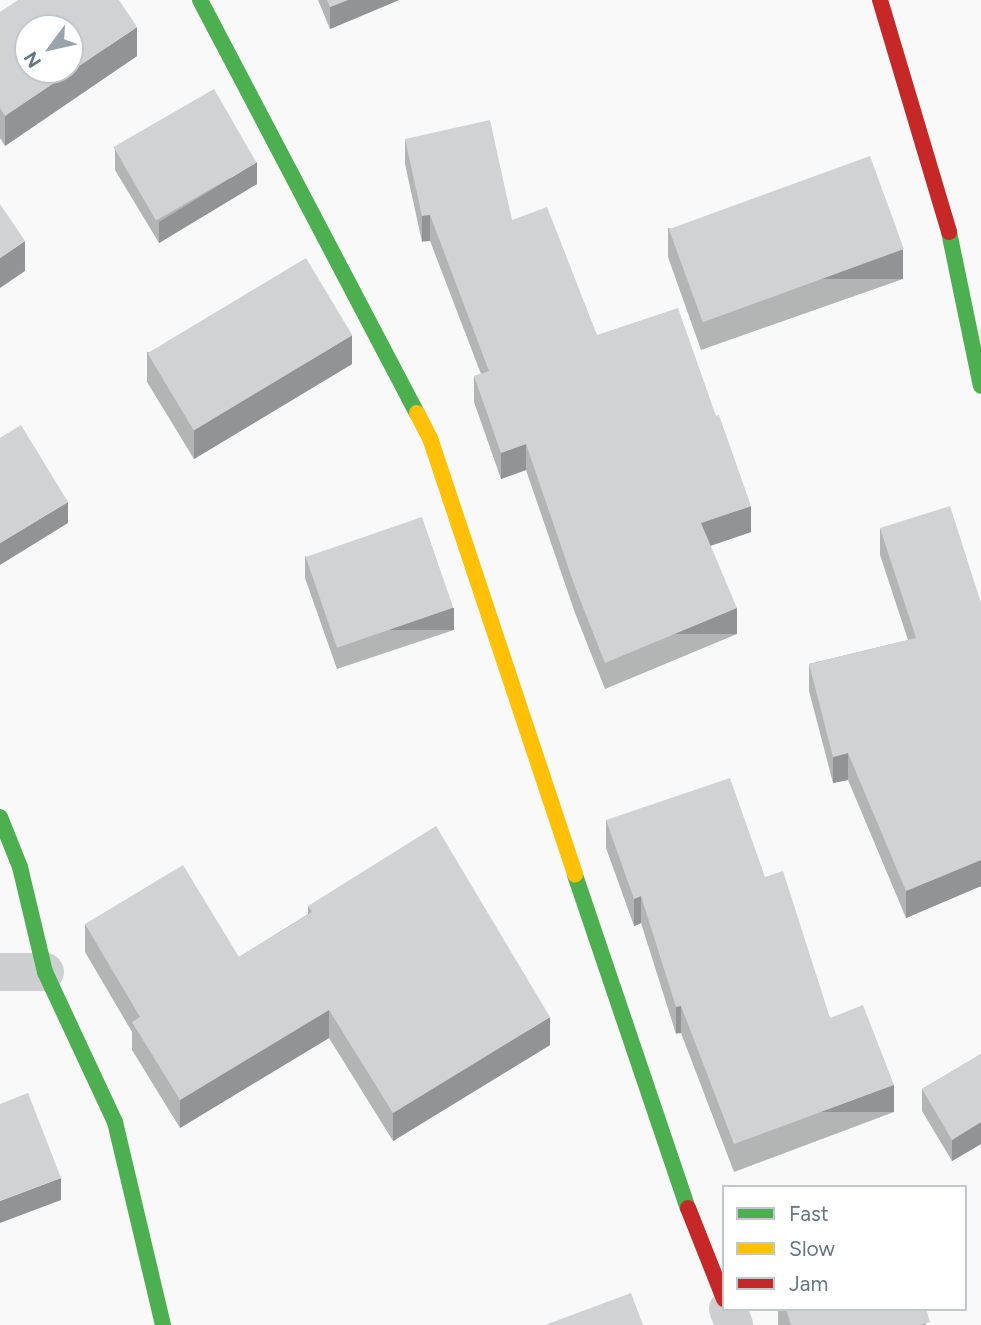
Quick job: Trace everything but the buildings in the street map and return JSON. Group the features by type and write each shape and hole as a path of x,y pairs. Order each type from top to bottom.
{"street":[{"path":"200,0 430,438 679,1187 722,1294"},
{"path":"880,0 945,214 981,386"},
{"path":"0,817 20,867 45,972 115,1122 163,1325"},
{"path":"0,972 45,972"}],"traffic: fast":[{"path":"200,0 417,413"},
{"path":"949,232 981,386"},
{"path":"0,817 20,867 45,972 115,1122 163,1325"},
{"path":"575,875 688,1208"}],"traffic: slow":[{"path":"417,413 430,438 575,875"}],"traffic: jam":[{"path":"880,0 949,232"},
{"path":"688,1208 722,1294"}]}
